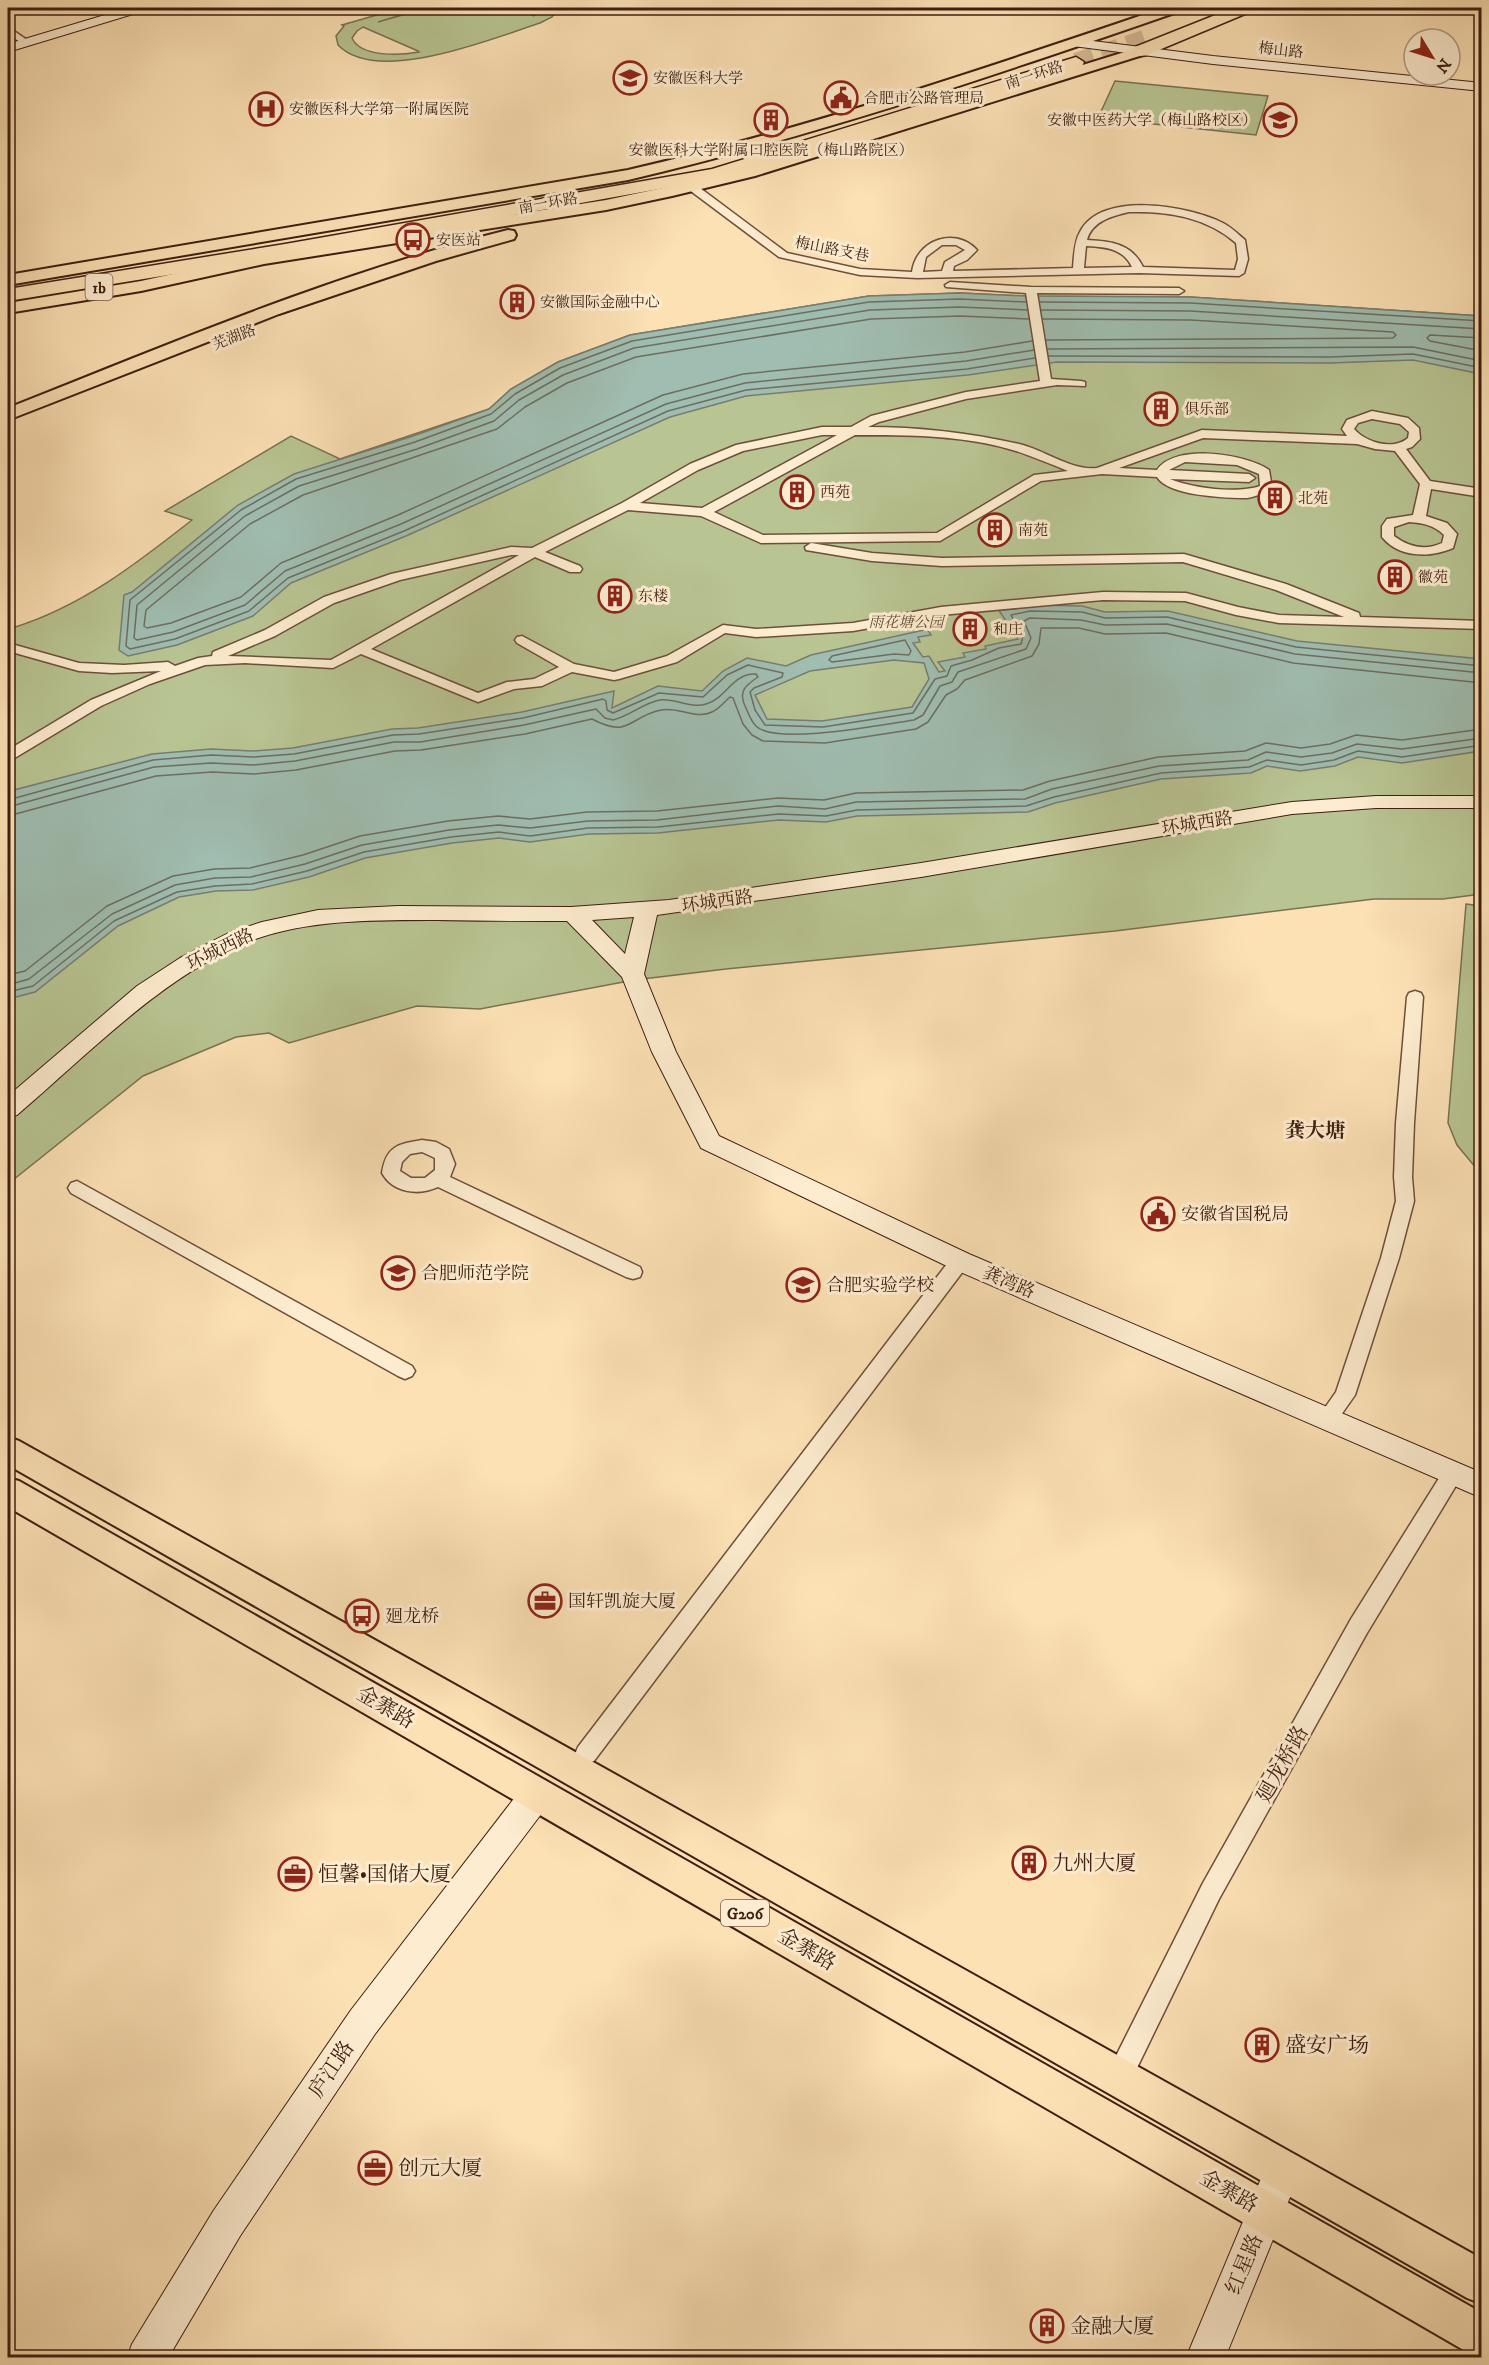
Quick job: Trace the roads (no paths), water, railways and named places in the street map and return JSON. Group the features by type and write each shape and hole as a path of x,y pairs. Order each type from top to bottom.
{"highway":[{"path":"1143,42 1223,8"},
{"path":"1143,42 1246,8"},
{"path":"1143,42 1182,10"},
{"name":"南一环路","path":"1070,60 716,174 282,246 607,188 698,168 1070,60"},
{"path":"784,143 882,104"},
{"path":"771,158 899,127"},
{"path":"8,287 282,246"},
{"path":"8,295 188,261"},
{"name":"1b","path":"8,302 188,261"}],"main road":[{"path":"8,280 188,261 628,175 701,158 1182,10"},
{"path":"460,249 521,216 606,205 749,173 899,127 1143,42"},
{"path":"8,308 141,286 264,259 361,245 521,216 716,174"},
{"name":"芜湖路","path":"8,414 273,310 430,256 606,205"},
{"path":"282,246 361,245"},
{"name":"芜湖路","path":"8,424 460,249"},
{"name":"金寨路","path":"8,1450 1482,2283"},
{"name":"金寨路","path":"8,1491 1482,2337"}],"street":[{"path":"8,48 139,8"},
{"path":"8,31 26,42"},
{"name":"梅山路","path":"1094,37 1482,85"},
{"name":"梅山路","path":"1077,43 1143,42"},
{"name":"梅山路支巷","path":"692,187 783,255 860,272 917,275"},
{"path":"917,275 947,275 1078,272 1139,270 1239,273 1243,259 1241,242 1220,225 1182,213 1127,208 1103,215 1084,232 1078,272"},
{"path":"917,275 921,257 934,245 950,240 965,244 972,250 963,258 949,264 947,275"},
{"path":"1083,243 1118,246 1136,260 1139,270"},
{"path":"917,275 930,284 1031,290 1179,291"},
{"path":"1031,290 1046,383"},
{"path":"704,512 855,431 874,418 966,396 1046,383 1081,384"},
{"path":"1098,471 1202,434 1357,440 1376,447 1398,447 1413,441 1416,436 1415,431 1404,421 1372,415 1354,420 1348,429 1357,440"},
{"path":"8,647 78,667 142,668 245,658 333,664 534,552 626,506 694,468 740,448 822,431 895,431 975,438 1019,448 1083,473"},
{"path":"1398,447 1426,484 1482,493"},
{"path":"1184,458 1244,462 1258,467 1265,473 1266,488 1249,494 1183,489 1165,481 1161,474 1163,467 1172,461 1184,458"},
{"path":"761,539 940,537 1038,478 1098,471 1249,478"},
{"path":"1419,518 1426,484"},
{"path":"626,506 704,512 761,539 872,557 942,562 1184,558 1281,587 1367,621"},
{"path":"8,756 96,703 145,681 203,661 270,633 329,600 396,577 511,550 534,552 575,569"},
{"path":"522,640 570,668 614,675 672,659 723,629 756,633 853,627 941,611 1102,596 1186,597 1236,611 1279,619 1479,622"},
{"path":"360,649 478,698 512,685 537,683 570,668"},
{"name":"环城西路","path":"8,1109 145,992 188,963 254,931 318,917 349,914 573,914 647,909 721,901 921,870 1292,808 1365,803 1482,802"},
{"path":"632,974 647,909"},
{"path":"573,914 632,974"},
{"name":"龚湾路","path":"632,974 664,1052 710,1142 960,1261 1482,1486"},
{"path":"1327,1419 1345,1395 1390,1258 1405,1201 1403,1176 1406,1101 1415,998"},
{"path":"438,1179 633,1272"},
{"path":"77,1188 405,1371"},
{"path":"586,1754 960,1261"},
{"name":"廻龙桥路","path":"1126,2063 1211,1891 1359,1626 1453,1473"},
{"name":"庐江路","path":"146,2358 227,2223 363,2022 537,1794"},
{"name":"红星路","path":"1205,2358 1283,2170"}],"water":[{"path":"960,293 1026,296 1190,297 1481,316 1481,374 1413,360 1330,363 1057,362 968,375 746,396 670,417 406,536 291,583 253,616 177,645 128,656 119,650 124,595 132,592 238,505 294,474 489,409 511,389 558,362 630,335 869,296"},
{"path":"1029,605 1082,606 1105,612 1168,611 1297,641 1481,659 1481,751 1402,763 1358,757 1335,766 1300,771 1267,766 1251,773 1161,779 1055,803 1028,812 857,816 826,822 779,820 658,833 589,834 530,842 499,838 452,843 365,858 309,877 253,890 216,891 179,897 118,926 35,992 8,999 8,795 14,790 152,754 211,749 253,751 293,748 392,729 418,728 522,712 614,691 612,708 658,686 702,691 723,671 747,658 786,666 811,655 924,630 928,630 931,635 918,637 920,642 913,643 923,657 929,656 939,672 945,671 938,662 965,657 963,653 1018,639 998,609","holes":["894,660 924,663 929,679 912,707 822,721 767,719 755,695 810,671"]}],"tunnel":[{"path":"1076,62 1150,37"}],"place":[{"name":"安徽医科大学","path":"630,78"},
{"name":"合肥市公路管理局","path":"841,98"},
{"name":"安徽医科大学第一附属医院","path":"266,109"},
{"name":"安徽医科大学附属口腔医院（梅山路院区）","path":"771,120"},
{"name":"安徽中医药大学（梅山路校区）","path":"1280,120"},
{"name":"安医站","path":"413,240"},
{"name":"安徽国际金融中心","path":"517,302"},
{"name":"俱乐部","path":"1161,409"},
{"name":"西苑","path":"797,492"},
{"name":"北苑","path":"1275,498"},
{"name":"南苑","path":"995,530"},
{"name":"徽苑","path":"1395,577"},
{"name":"东楼","path":"615,596"},
{"name":"和庄","path":"970,629"},
{"name":"安徽省国税局","path":"1158,1214"},
{"name":"合肥师范学院","path":"398,1273"},
{"name":"合肥实验学校","path":"803,1285"},
{"name":"国轩凯旋大厦","path":"545,1601"},
{"name":"廻龙桥","path":"362,1616"},
{"name":"九州大厦","path":"1029,1863"},
{"name":"恒馨•国储大厦","path":"295,1874"},
{"name":"盛安广场","path":"1262,2045"},
{"name":"创元大厦","path":"375,2168"},
{"name":"金融大厦","path":"1047,2326"}],"district":[{"name":"龚大塘","path":"1315,1130"}],"park label":[{"name":"雨花塘公园","path":"906,622"}]}
